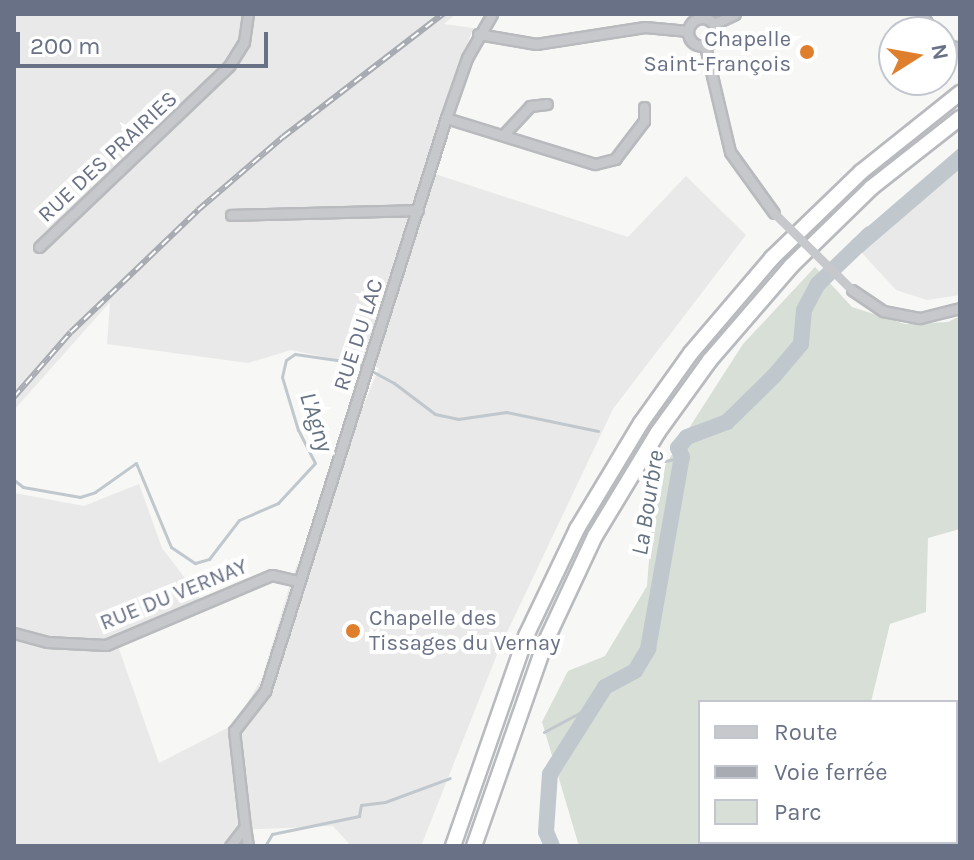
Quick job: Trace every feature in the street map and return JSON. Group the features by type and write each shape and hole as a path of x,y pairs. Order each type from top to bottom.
{"highway":[{"path":"453,846 526,636 577,529 641,423 691,353 772,258 861,172 960,93"},
{"path":"474,846 545,643 595,536 658,432 710,360 791,266 871,188 960,118"}],"street":[{"name":"RUE DES PRAIRIES","path":"39,247 229,66 244,42 248,14"},
{"name":"RUE DU LAC","path":"248,846 234,731 265,691 446,118 478,34 492,14"},
{"path":"714,24 735,14"},
{"path":"688,31 698,16 714,24"},
{"path":"705,46 716,35 714,24"},
{"path":"478,34 536,44 645,27 688,31"},
{"path":"688,31 691,41 705,46"},
{"path":"705,46 730,152 774,213 852,290 883,311 920,318 960,308"},
{"path":"504,134 530,106 547,104"},
{"path":"446,118 595,164 615,159 644,121 644,107"},
{"path":"231,215 418,210"},
{"name":"RUE DU VERNAY","path":"14,633 47,642 106,645 272,575 298,581"},
{"path":"230,846 245,827"}],"shaded area":[{"path":"14,14 456,14 444,24 473,28 423,170 628,237 686,176 746,235 613,409 500,647 421,846 351,846 333,826 235,830 223,846 14,846 14,493 84,506 139,484 162,548 206,606 118,646 159,763 235,724 262,678 293,575 379,368 291,350 248,363 107,344 110,302 14,410"},
{"path":"960,147 960,169 862,253 851,241"},
{"path":"960,169 960,295 927,300 896,290 862,253"}],"green space":[{"path":"815,267 852,307 905,324 948,322 960,316 960,529 928,538 926,612 890,624 871,700 698,700 698,844 825,846 579,846 542,722 568,671 605,656 647,586 655,481 743,344"}],"waterway":[{"name":"La Bourbre","path":"552,846 546,832 550,774 605,687 635,671 648,649 682,457 678,448 687,437 727,422 774,376 801,344 804,310 818,284 870,234"},
{"name":"L'Agny","path":"14,480 23,487 80,497 95,492 136,463 171,547 195,563 209,559 239,520 278,503 315,463 298,430 282,377 286,360 295,354 357,363 394,383 435,414 458,419 506,412 598,431"},
{"name":"L'Agny","path":"665,461 682,457"},
{"path":"544,732 596,704"},
{"path":"265,846 272,834 359,816 361,805 385,802 450,778"}],"railway":[{"path":"14,397 71,332 198,210 283,137 443,14"}],"place":[{"name":"Chapelle Saint-François","path":"807,52"},
{"name":"Chapelle des Tissages du Vernay","path":"353,631"}]}
